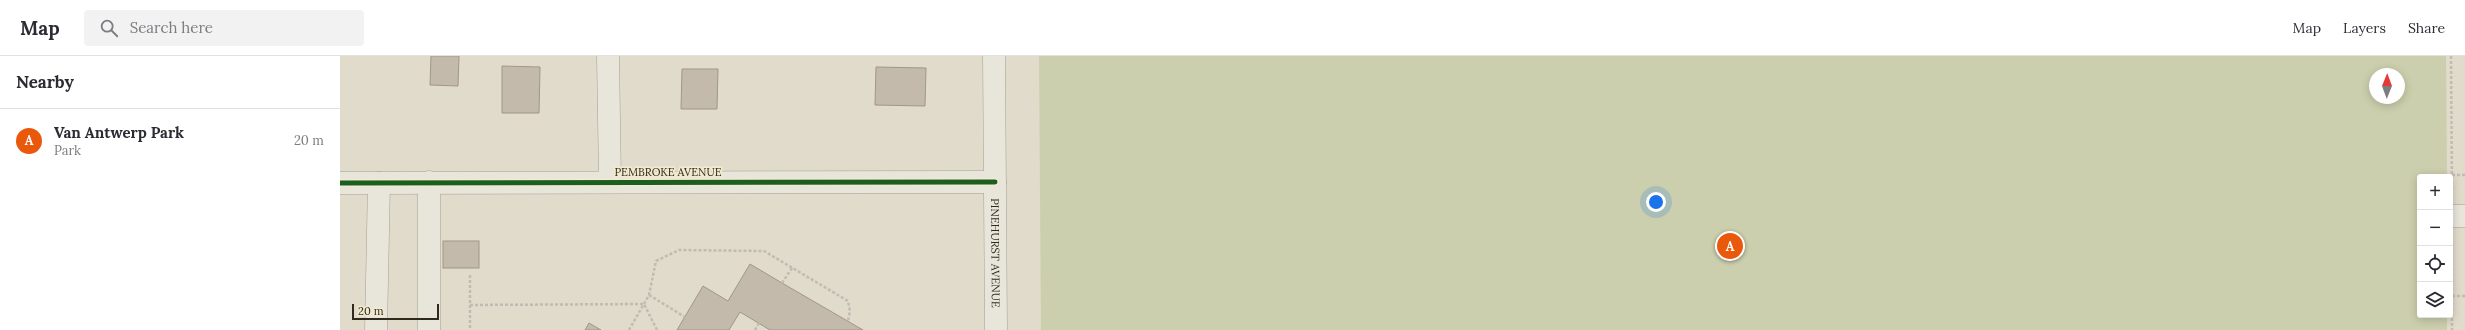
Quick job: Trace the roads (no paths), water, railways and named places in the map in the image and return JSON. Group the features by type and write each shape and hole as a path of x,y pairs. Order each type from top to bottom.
{"street":[{"path":"608,56 610,181"},
{"name":"PINEHURST AVENUE","path":"994,56 996,330"},
{"name":"PEMBROKE AVENUE","path":"340,183 610,181 995,182"},
{"path":"429,182 430,330"},
{"path":"376,330 379,183"}],"place":[{"name":"Van Antwerp Park","path":"1730,246"}]}
